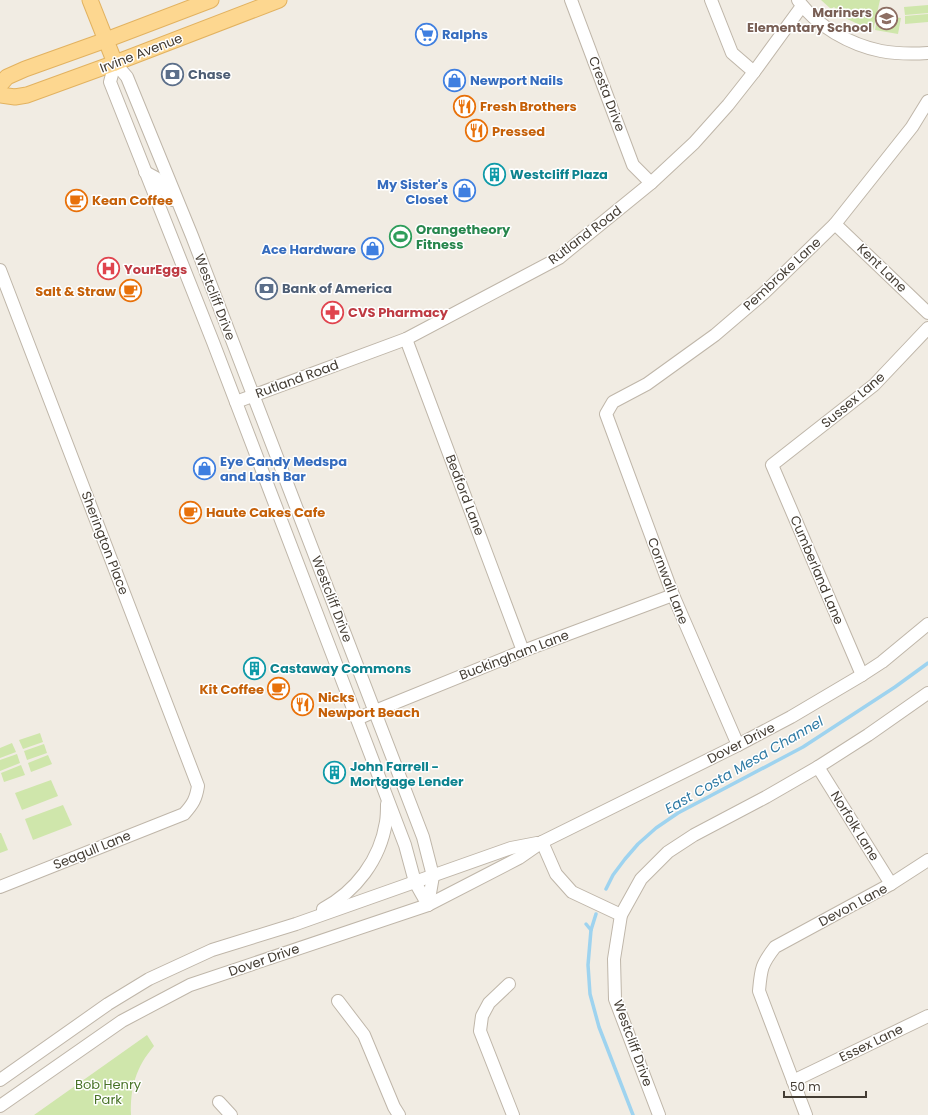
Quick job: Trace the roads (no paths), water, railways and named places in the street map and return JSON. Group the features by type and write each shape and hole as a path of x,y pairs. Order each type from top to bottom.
{"main road":[{"path":"90,0 116,63"},
{"name":"Irvine Avenue","path":"0,85 7,77 26,69 211,0"},
{"name":"Irvine Avenue","path":"0,95 15,97 27,94 116,63 279,0"}],"street":[{"name":"Cresta Drive","path":"571,0 633,165 651,183"},
{"path":"711,0 732,53 754,72"},
{"name":"Rutland Road","path":"236,402 253,394 406,339 559,258 651,183 694,143 728,105 754,72 800,3"},
{"path":"800,3 809,13 831,30 860,45 891,53 928,53"},
{"name":"Westcliff Drive","path":"116,63 110,82 236,402 357,719 405,845 415,882 428,905"},
{"name":"Westcliff Drive","path":"116,63 127,77 208,278 423,837 433,876 428,905"},
{"name":"Pembroke Lane","path":"606,414 614,402 647,384 715,335 764,294 835,224 912,127 928,101"},
{"path":"145,172 156,178 182,213"},
{"name":"Kent Lane","path":"835,224 928,313"},
{"name":"Sherington Place","path":"0,270 195,777 198,786 196,796 192,806 184,814"},
{"path":"190,284 208,278"},
{"name":"Sussex Lane","path":"772,465 874,385 928,328"},
{"name":"Bedford Lane","path":"406,339 523,651"},
{"name":"Cornwall Lane","path":"606,414 673,595 738,745"},
{"name":"Cumberland Lane","path":"772,465 862,675"},
{"name":"Buckingham Lane","path":"357,719 375,710 523,651 673,595"},
{"name":"Dover Drive","path":"0,1106 122,1021 190,985 428,905 519,858 542,842 738,745 791,717 862,675 882,662 928,624"},
{"path":"542,842 556,874 572,892 621,915 641,879 668,852 694,835 766,797 818,767 868,735 928,693"},
{"name":"Norfolk Lane","path":"818,767 891,884"},
{"path":"296,924 334,902 350,890 362,876 373,860 381,842 386,822 387,798"},
{"name":"Seagull Lane","path":"0,887 184,814"},
{"name":"Dover Drive","path":"0,1080 108,1004 149,979 212,950 296,924 511,848 542,842"},
{"name":"Devon Lane","path":"793,1081 760,991 760,973 764,961 775,947 891,884 928,860"},
{"name":"Westcliff Drive","path":"621,915 614,959 615,999 659,1115"},
{"path":"509,984 488,1003 482,1016 480,1031 514,1115"},
{"path":"338,1001 364,1035 394,1107 399,1115"},
{"path":"108,1004 122,1021"},
{"name":"Essex Lane","path":"793,1081 928,1016"},
{"path":"793,1081 806,1115"},
{"path":"219,1102 231,1115"}],"waterway":[{"name":"East Costa Mesa Channel","path":"606,889 613,875 625,859 638,844 656,828 678,813 803,747 895,687 928,663"},
{"name":"East Costa Mesa Channel","path":"596,914 591,930 588,965 590,994 599,1027 633,1115"},
{"name":"East Costa Mesa Channel","path":"586,924 591,930"}],"place":[{"name":"Mariners Elementary School","path":"887,19"},
{"name":"Ralphs","path":"426,34"},
{"name":"Chase","path":"173,74"},
{"name":"Newport Nails","path":"454,80"},
{"name":"Fresh Brothers","path":"465,106"},
{"name":"Pressed","path":"476,131"},
{"name":"Westcliff Plaza","path":"495,174"},
{"name":"My Sister's Closet","path":"464,191"},
{"name":"Kean Coffee","path":"76,200"},
{"name":"Orangetheory Fitness","path":"401,236"},
{"name":"Ace Hardware","path":"372,249"},
{"name":"YourEggs","path":"109,269"},
{"name":"Bank of America","path":"267,288"},
{"name":"Salt & Straw","path":"131,291"},
{"name":"CVS Pharmacy","path":"332,312"},
{"name":"Eye Candy Medspa and Lash Bar","path":"204,468"},
{"name":"Haute Cakes Cafe","path":"191,512"},
{"name":"Castaway Commons","path":"254,668"},
{"name":"Kit Coffee","path":"279,689"},
{"name":"Nicks Newport Beach","path":"302,704"},
{"name":"John Farrell - Mortgage Lender","path":"334,773"}],"park label":[{"name":"Bob Henry Park","path":"108,1092"}]}
